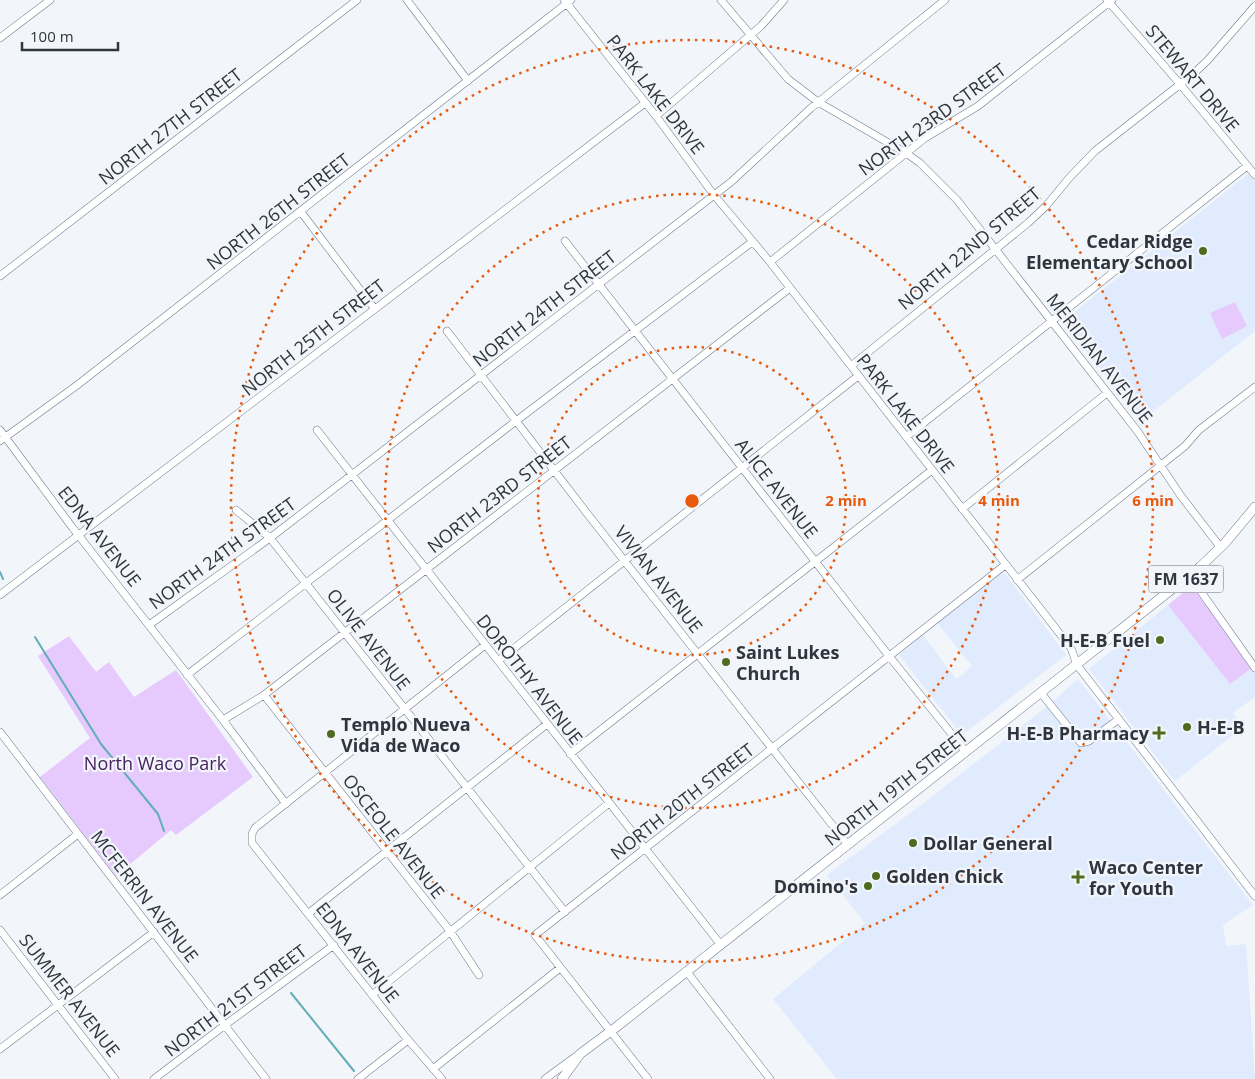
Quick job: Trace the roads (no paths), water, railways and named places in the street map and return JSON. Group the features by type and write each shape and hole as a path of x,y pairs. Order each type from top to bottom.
{"main road":[{"name":"NORTH 19TH STREET","path":"580,1054 1190,576 1221,548 1255,507"},
{"name":"FM 1637","path":"562,1079 580,1054"}],"street":[{"path":"0,38 50,0"},
{"name":"NORTH 27TH STREET","path":"0,276 358,0"},
{"path":"407,0 468,81"},
{"name":"MERIDIAN AVENUE","path":"721,0 788,79 818,102 906,153 942,184 996,248 1052,320 1161,465 1180,496 1221,548"},
{"path":"656,116 772,16 784,0"},
{"name":"NORTH 24TH STREET","path":"150,625 270,538 742,173 818,102 945,0"},
{"name":"NORTH 26TH STREET","path":"3,439 76,386 301,212 567,1"},
{"name":"PARK LAKE DRIVE","path":"567,1 714,194 770,262 1071,648 1077,664 1255,896"},
{"name":"STEWART DRIVE","path":"1109,1 1255,175"},
{"name":"NORTH 23RD STREET","path":"770,262 906,153 939,129 978,106 1109,1"},
{"name":"NORTH 22ND STREET","path":"851,366 1028,223 1046,206 1095,151 1207,61 1255,6"},
{"name":"NORTH 25TH STREET","path":"0,595 645,103"},
{"path":"906,437 1246,166"},
{"path":"301,212 374,308"},
{"name":"ALICE AVENUE","path":"565,241 966,752"},
{"path":"187,675 752,242"},
{"name":"NORTH 23RD STREET","path":"223,720 264,695 790,288"},
{"name":"VIVIAN AVENUE","path":"447,331 554,471 848,845"},
{"path":"498,662 858,376"},
{"path":"1018,580 1185,446 1199,430 1255,387"},
{"path":"962,509 1107,393"},
{"name":"EDNA AVENUE","path":"0,430 3,439 150,625 286,804 255,828 252,834 252,843 408,1040 442,1079"},
{"name":"DOROTHY AVENUE","path":"317,430 721,945"},
{"path":"570,754 932,470"},
{"name":"OLIVE AVENUE","path":"236,510 270,538 565,912"},
{"name":"NORTH 20TH STREET","path":"560,968 535,935 1005,565"},
{"path":"1190,576 1255,668"},
{"path":"286,804 485,645"},
{"path":"1041,693 1081,743 1089,741 1119,719"},
{"name":"OSCEOLE AVENUE","path":"264,695 450,931 479,975"},
{"path":"308,913 547,724"},
{"name":"MCFERRIN AVENUE","path":"0,732 266,1079"},
{"path":"0,746 7,741"},
{"path":"372,995 609,803"},
{"path":"0,895 78,834"},
{"name":"SUMMER AVENUE","path":"0,930 115,1079"},
{"path":"0,1049 154,932"},
{"name":"NORTH 21ST STREET","path":"154,1079 225,1024 334,945"},
{"path":"433,1069 560,968 648,1079"},
{"path":"687,972 770,1079"},
{"path":"358,1079 408,1040"},
{"name":"NORTH 19TH STREET","path":"545,1079 580,1054"}],"waterway":[{"path":"0,572 3,579"},
{"path":"35,637 101,744 158,814 164,831"},
{"path":"291,993 354,1071"}],"place":[{"name":"Cedar Ridge Elementary School","path":"1203,251"},
{"name":"H-E-B Fuel","path":"1160,640"},
{"name":"Saint Lukes Church","path":"726,662"},
{"name":"H-E-B","path":"1187,727"},
{"name":"H-E-B Pharmacy","path":"1159,733"},
{"name":"Templo Nueva Vida de Waco","path":"331,734"},
{"name":"Dollar General","path":"913,843"},
{"name":"Golden Chick","path":"876,876"},
{"name":"Waco Center for Youth","path":"1078,877"},
{"name":"Domino's","path":"868,886"}],"park label":[{"name":"North Waco Park","path":"155,763"}]}
